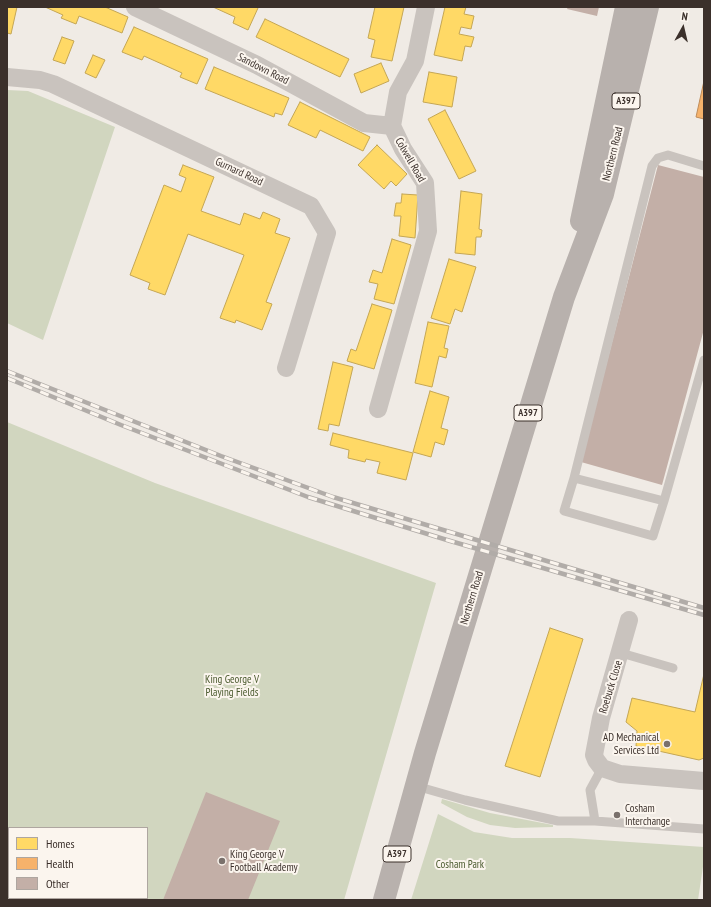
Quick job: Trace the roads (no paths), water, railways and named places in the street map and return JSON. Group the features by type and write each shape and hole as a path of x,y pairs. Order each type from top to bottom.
{"main road":[{"name":"Northern Road","path":"564,297 626,7"},
{"name":"Northern Road","path":"384,900 492,529 564,297 603,194 648,7"}],"street":[{"name":"Sandown Road","path":"135,7 257,65 364,124 392,126"},
{"name":"Colwell Road","path":"378,409 428,231 425,183 403,149 392,126 398,92 415,61 426,7"},
{"name":"Gurnard Road","path":"7,77 40,80 53,84 311,206 328,233 286,368"},
{"name":"Roebuck Close","path":"602,768 594,755 595,743 629,620"},
{"path":"602,768 620,774 704,781"}],"lane":[{"path":"704,166 668,155 658,158 652,166 574,478 564,511 654,536 704,360"},
{"path":"574,478 664,501"},
{"path":"621,653 673,668"},
{"path":"595,821 590,790 602,768"},
{"path":"416,786 536,817 558,821 595,821 704,829"}],"railway":[{"path":"7,371 221,456 333,497 704,608"},
{"path":"7,378 121,425 308,497 447,540 704,615"}],"place":[{"name":"AD Mechanical Services Ltd","path":"667,744"},
{"name":"Cosham Interchange","path":"617,815"},
{"name":"King George V Football Academy","path":"222,861"}],"park label":[{"name":"King George V Playing Fields","path":"232,686"},
{"name":"Cosham Park","path":"460,865"}]}
